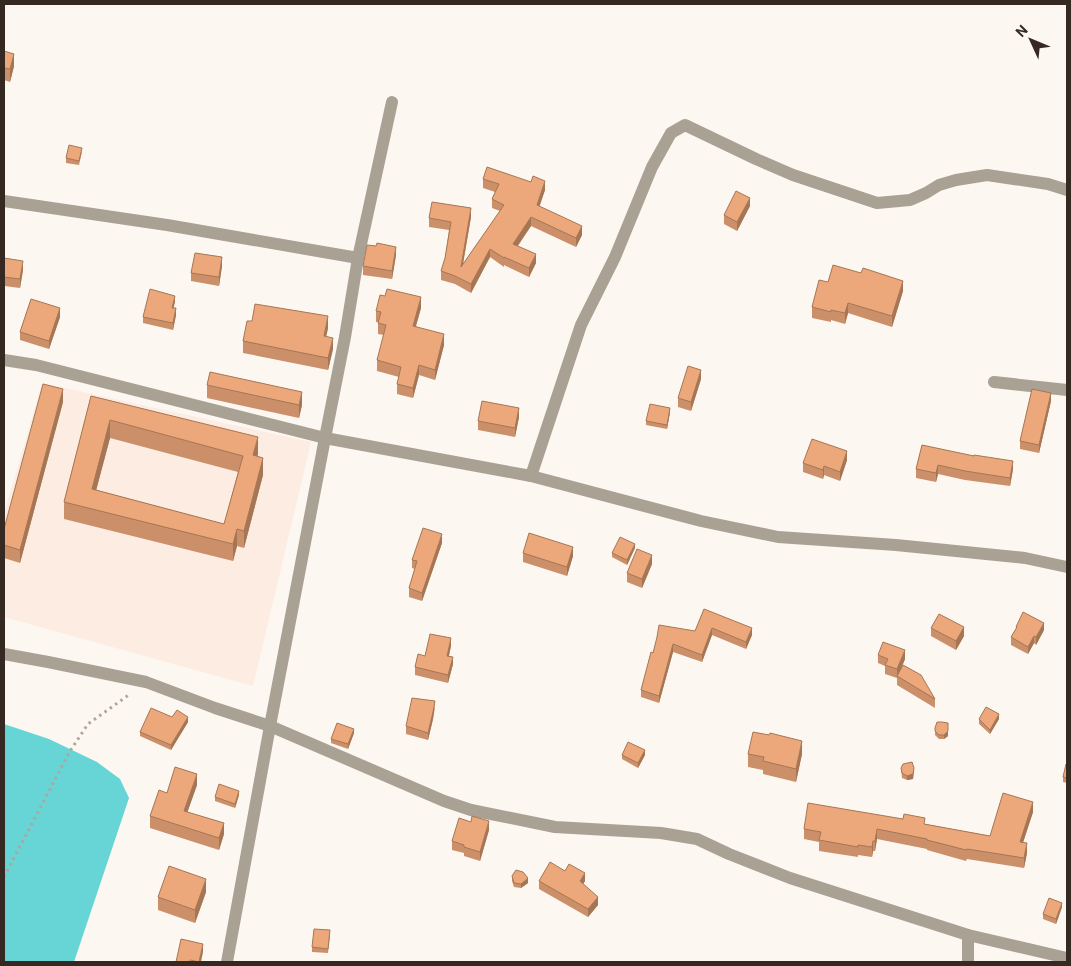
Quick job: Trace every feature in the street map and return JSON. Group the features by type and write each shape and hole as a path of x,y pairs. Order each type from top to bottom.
{"street":[{"path":"227,962 270,726 345,337 358,258 392,102"},
{"path":"531,476 581,326 615,257 652,167 671,133 685,125 771,166 877,203 910,200 938,185 987,175 1048,184 1067,190"},
{"path":"4,201 167,225 358,258"},
{"path":"4,360 36,366 325,438 531,476 701,521 778,537 906,546 1025,558 1067,567"},
{"path":"994,382 1067,390"},
{"path":"4,654 146,682 270,726 444,801 471,810 555,827 661,833 697,840 790,878 968,935 1067,958"},
{"path":"968,935 968,962"}],"path":[{"path":"4,877 80,734 88,724 146,682"}],"shaded area":[{"path":"42,383 311,442 253,686 4,617 4,514"}],"water":[{"path":"4,724 49,739 97,762 120,779 129,798 74,962 4,962"}],"building":[{"path":"4,51 14,54 10,69 4,68"},
{"path":"69,145 82,148 79,161 66,158"},
{"path":"487,167 531,182 533,176 545,181 537,205 582,226 576,238 531,217 513,244 536,254 529,268 504,258 490,249 471,284 441,271 451,222 429,218 432,202 471,208 461,267 504,205 492,199 499,184 483,179"},
{"path":"736,191 750,198 737,222 724,215"},
{"path":"377,243 396,247 392,271 363,266 367,245 376,246"},
{"path":"195,253 222,257 219,277 191,273"},
{"path":"4,258 23,261 20,279 4,277"},
{"path":"833,265 861,273 863,268 903,281 892,316 848,303 845,313 831,310 831,312 812,307 819,280 828,282"},
{"path":"150,289 175,296 172,308 176,308 173,323 143,317"},
{"path":"387,289 421,297 413,326 444,334 435,370 419,365 413,388 397,384 401,367 377,360 386,325 378,323 381,312 376,311 380,295 385,296"},
{"path":"31,299 60,308 49,341 20,332"},
{"path":"255,304 328,316 324,336 333,338 328,358 243,341 247,321 252,321"},
{"path":"688,366 701,370 691,402 678,398"},
{"path":"210,372 302,392 299,405 207,385"},
{"path":"43,384 63,389 20,550 4,545 4,529"},
{"path":"1032,389 1051,393 1039,445 1020,441"},
{"path":"91,396 258,437 253,455 263,458 244,531 237,529 233,544 64,502","holes":["110,420 243,456 224,524 92,489"]},
{"path":"482,401 519,408 515,428 478,421"},
{"path":"650,404 670,408 667,425 646,421"},
{"path":"812,439 847,451 840,472 824,466 823,470 803,463"},
{"path":"922,445 974,456 1013,461 1010,478 938,465 936,473 916,469"},
{"path":"423,528 442,534 422,593 409,588 417,561 412,560"},
{"path":"529,533 573,547 567,567 523,553"},
{"path":"620,537 635,544 627,560 612,553"},
{"path":"637,549 652,555 642,579 627,573"},
{"path":"704,609 752,628 746,642 712,628 702,655 673,644 659,696 641,690 651,652 653,653 659,625 695,631"},
{"path":"1023,612 1044,623 1028,647 1011,637"},
{"path":"939,614 964,627 956,641 931,628"},
{"path":"430,634 451,638 447,656 453,657 448,675 415,667 418,654 425,656"},
{"path":"883,642 905,650 897,669 885,665 888,659 878,655"},
{"path":"903,665 921,675 935,699 897,676"},
{"path":"412,698 435,701 428,733 406,726"},
{"path":"986,707 999,714 990,730 979,719"},
{"path":"151,708 172,717 177,710 188,717 171,745 140,732"},
{"path":"937,722 948,723 948,731 944,735 939,735 935,731"},
{"path":"337,723 354,729 348,744 331,739"},
{"path":"753,732 769,735 770,733 802,741 796,769 763,761 764,757 748,754"},
{"path":"628,742 645,750 638,763 622,755"},
{"path":"912,762 913,774 907,776 902,773 901,768 903,764"},
{"path":"1067,764 1067,778 1063,777"},
{"path":"175,767 197,774 184,811 224,823 219,838 150,816 159,790 167,793"},
{"path":"219,784 239,791 235,804 215,797"},
{"path":"1003,793 1033,802 1020,842 1027,843 1024,858 966,850 927,839 877,829 872,847 858,845 858,847 819,840 821,832 804,829 808,803 903,819 904,814 925,818 924,824 990,836"},
{"path":"472,816 489,821 480,852 452,841 459,818 471,822"},
{"path":"550,862 565,871 569,864 585,873 580,881 598,897 588,909 539,881"},
{"path":"169,866 206,879 195,910 158,897"},
{"path":"516,870 523,872 528,878 521,884 514,883 512,876"},
{"path":"1049,898 1062,903 1056,919 1043,914"},
{"path":"314,929 330,930 328,949 312,947"},
{"path":"181,939 203,944 199,962 190,960 189,962 176,962"}]}
